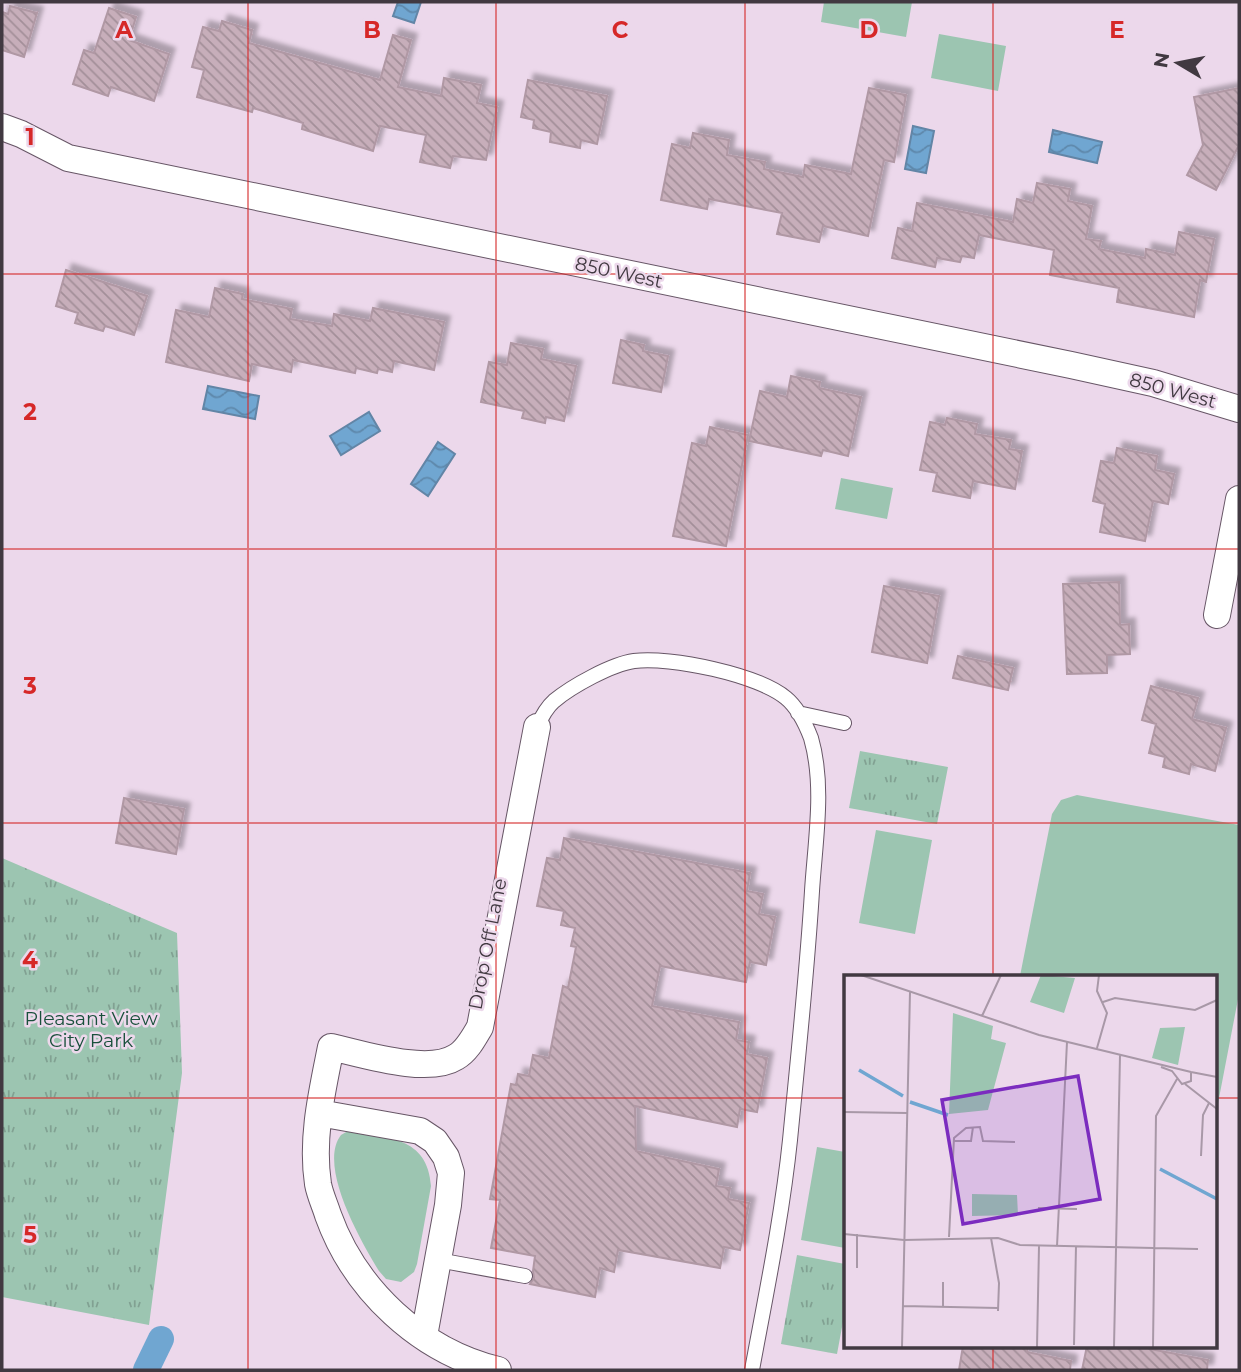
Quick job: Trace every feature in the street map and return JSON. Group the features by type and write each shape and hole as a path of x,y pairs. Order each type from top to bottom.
{"street":[{"name":"850 West","path":"2,127 68,158 1071,365 1153,383 1239,409"},
{"path":"1217,615 1239,499"},
{"path":"498,1370 479,1366 438,1346 396,1318 362,1280 336,1237 318,1186 315,1135 331,1047 412,1063 436,1064 457,1057 480,1027 537,727"},
{"path":"319,1113 421,1131 435,1141 446,1157 451,1173 424,1336"}],"lane":[{"path":"537,727 554,701 580,684 609,668 633,661 654,659 743,676 772,687 789,699 810,737 818,784 809,944 790,1141 752,1370"},
{"path":"798,713 844,723"},
{"path":"438,1259 525,1276"}],"green space":[{"path":"824,2 912,2 906,37 821,22"},
{"path":"939,34 1006,46 998,91 931,78"},
{"path":"841,478 893,488 887,519 835,509"},
{"path":"860,751 948,767 937,824 849,808"},
{"path":"1077,795 1239,825 1239,994 1216,1114 1216,975 1020,975 1052,814 1061,800"},
{"path":"876,830 932,840 915,934 859,923"},
{"name":"Pleasant View City Park","path":"2,858 177,933 182,1073 149,1325 2,1297"},
{"path":"348,1131 403,1142 414,1149 428,1170 431,1186 417,1264 414,1272 401,1282 386,1279 379,1271 345,1204 334,1165 335,1149 341,1135"},
{"path":"817,1147 844,1152 844,1248 801,1240"},
{"path":"797,1255 844,1264 844,1316 837,1354 781,1344"}],"water":[{"path":"398,2 421,2 414,23 393,16"},
{"path":"913,126 934,131 926,173 905,169"},
{"path":"1053,130 1102,142 1097,163 1049,152"},
{"path":"208,386 259,396 255,419 203,409"},
{"path":"369,412 380,431 341,455 330,436"},
{"path":"438,442 455,454 428,496 411,484"}],"building":[{"path":"10,6 37,13 24,57 2,50 2,12 8,14"},
{"path":"109,8 136,17 129,40 169,54 154,101 111,87 108,96 73,84 84,50 94,53"},
{"path":"222,21 252,30 249,43 380,80 393,35 411,40 398,87 441,96 444,78 481,85 477,103 497,107 486,160 453,156 450,168 420,162 426,135 380,126 373,151 302,129 303,123 253,108 252,112 197,97 204,70 192,67 203,27 219,31"},
{"path":"528,80 607,96 597,144 581,140 580,148 550,142 551,132 533,128 534,120 521,117"},
{"path":"869,88 906,95 894,162 884,160 868,236 823,226 819,242 777,234 782,213 709,199 707,209 661,200 672,144 690,148 693,133 729,140 727,155 765,162 764,169 803,177 805,165 851,174"},
{"path":"1239,88 1239,145 1216,190 1187,175 1203,145 1194,97"},
{"path":"1037,183 1070,189 1068,201 1092,206 1086,239 1101,241 1099,249 1145,258 1146,249 1175,255 1179,232 1214,239 1206,282 1200,280 1194,317 1117,302 1119,288 1050,275 1054,250 979,235 974,258 962,256 960,262 937,258 935,267 892,258 898,228 912,231 917,203 1013,222 1017,199 1033,203"},
{"path":"66,270 147,296 134,335 105,326 103,331 75,323 78,313 56,306"},
{"path":"215,288 243,294 242,299 292,309 290,319 332,326 334,314 370,321 373,308 444,322 434,370 394,361 392,372 378,369 377,373 356,368 355,373 293,360 291,372 252,364 249,381 166,362 176,310 209,317"},
{"path":"621,340 644,345 643,351 668,356 661,392 613,383"},
{"path":"511,343 543,349 541,359 576,366 564,421 546,417 545,423 522,418 524,411 481,402 489,362 507,365"},
{"path":"791,376 820,382 819,388 861,397 848,456 823,450 821,456 749,441 760,391 787,397"},
{"path":"947,418 977,424 975,434 1011,440 1009,449 1022,451 1015,489 973,481 970,498 933,491 937,473 920,470 930,422 945,425"},
{"path":"710,427 748,435 726,546 673,536 692,443 706,446"},
{"path":"1117,448 1157,456 1155,470 1174,474 1168,504 1153,501 1145,541 1100,532 1105,504 1093,501 1101,461 1114,463"},
{"path":"1119,582 1120,625 1129,624 1130,654 1107,655 1107,673 1067,674 1063,584"},
{"path":"884,586 939,596 927,663 872,652"},
{"path":"958,656 1013,668 1008,690 953,678"},
{"path":"1151,686 1198,698 1192,719 1226,728 1215,771 1191,764 1189,774 1163,767 1165,757 1149,753 1156,724 1142,720"},
{"path":"124,798 184,809 176,854 116,843"},
{"path":"564,838 750,873 747,891 763,894 759,914 775,917 766,965 750,962 746,982 660,966 652,1006 739,1022 736,1040 749,1042 747,1054 767,1058 757,1112 740,1109 737,1127 635,1106 636,1151 719,1169 716,1186 730,1188 728,1199 749,1203 740,1250 724,1247 720,1268 618,1250 614,1272 600,1268 595,1297 530,1284 534,1278 535,1256 491,1248 500,1200 490,1199 511,1084 516,1085 518,1074 529,1076 533,1055 549,1058 563,986 568,988 576,947 571,946 575,928 561,925 564,911 537,906 547,858 560,860"},
{"path":"963,1348 1028,1348 1027,1352 1071,1361 1070,1370 959,1370"},
{"path":"1087,1348 1150,1348 1208,1360 1207,1370 1082,1370"}],"waterway":[{"path":"146,1370 161,1339"}]}
